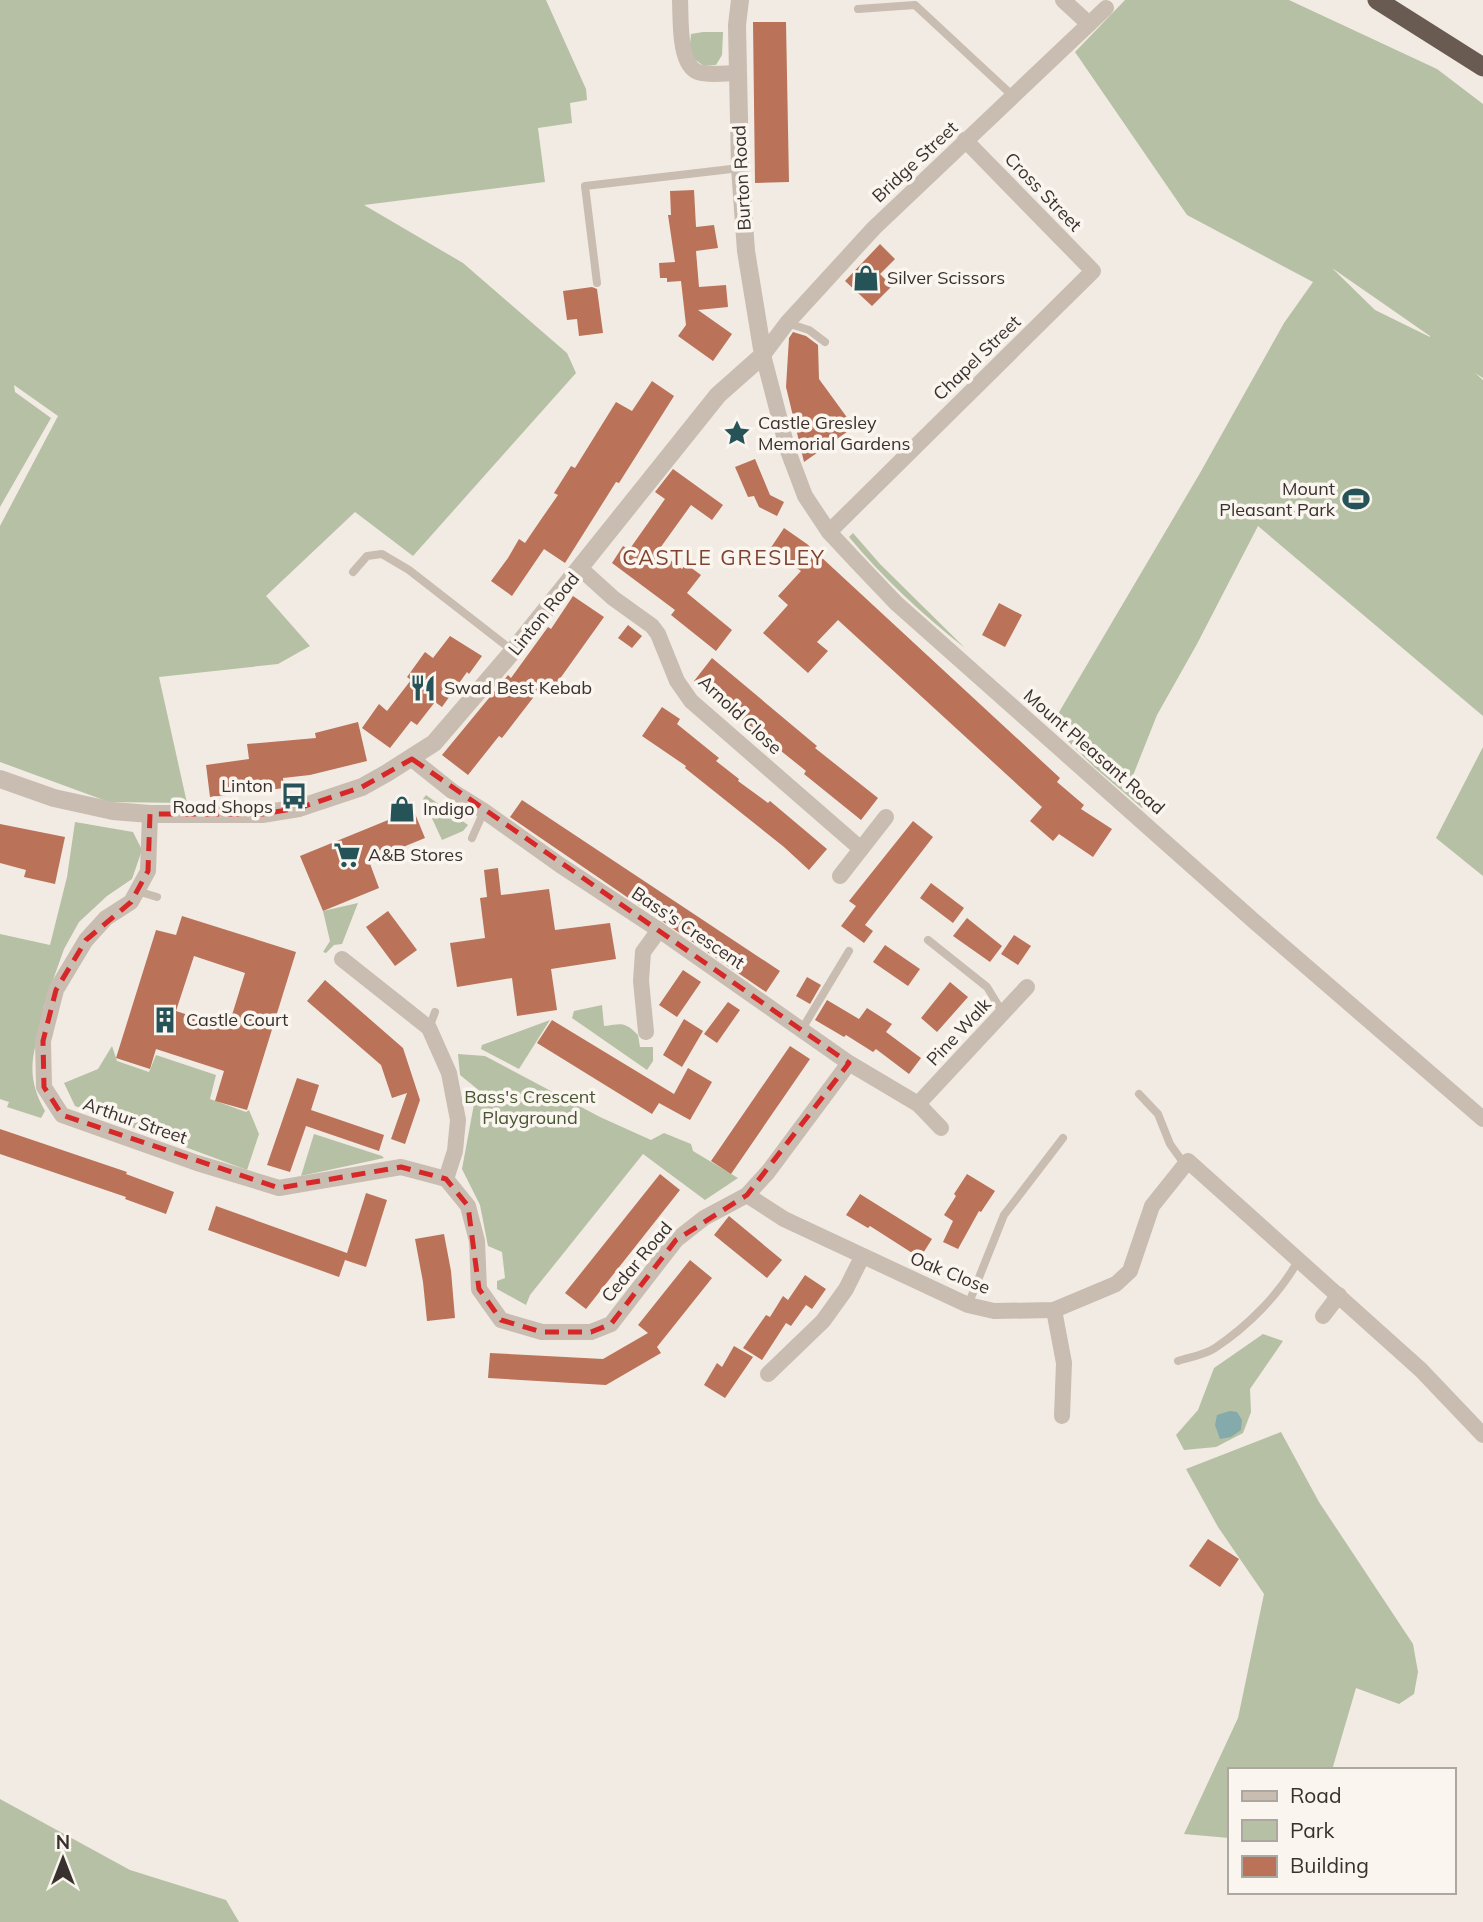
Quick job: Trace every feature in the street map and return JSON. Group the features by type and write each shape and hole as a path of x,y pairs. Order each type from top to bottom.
{"highway":[{"path":"1377,0 1483,67"}],"street":[{"path":"680,0 684,52 689,64 698,72 737,73"},
{"name":"Burton Road","path":"740,0 737,25 740,168 750,285 763,355"},
{"path":"1063,0 1089,24"},
{"name":"Bridge Street","path":"763,355 787,323 874,228 1106,8"},
{"name":"Cross Street","path":"965,140 1093,271"},
{"name":"Chapel Street","path":"829,531 1093,271"},
{"name":"Mount Pleasant Road","path":"763,355 795,472 805,496 829,531 896,603 1255,922 1483,1119"},
{"name":"Linton Road","path":"0,779 54,798 113,811 150,814 262,814 299,808 362,787 412,759 434,743 581,569 718,395 763,355"},
{"name":"Arnold Close","path":"581,569 612,598 652,626 658,634 669,673 691,701 861,849"},
{"name":"Bass's Crescent","path":"412,759 452,791 484,810 849,1063 918,1104 942,1128"},
{"name":"Arthur Street","path":"150,814 148,871 131,902 106,918 86,940 56,990 43,1041 44,1087 62,1115 197,1163 279,1188 401,1167 446,1179"},
{"path":"840,876 886,817"},
{"path":"646,1032 641,981 643,953 659,930"},
{"path":"342,959 429,1028 449,1073 458,1120 455,1151 446,1179"},
{"name":"Pine Walk","path":"918,1104 1027,987"},
{"name":"Cedar Road","path":"446,1179 468,1206 477,1241 479,1289 501,1320 542,1332 591,1332 611,1324 676,1240 704,1218 747,1195 768,1172 849,1063"},
{"path":"1185,1165 1188,1161 1339,1295 1421,1370 1483,1435"},
{"name":"Oak Close","path":"747,1195 784,1219 968,1305 994,1311 1054,1310 1116,1284 1130,1271 1152,1206 1185,1165"},
{"path":"768,1374 823,1321 846,1289 862,1257"},
{"path":"1323,1315 1339,1295"},
{"path":"1054,1310 1064,1363 1062,1416"}],"lane":[{"path":"858,9 915,5 1014,97"},
{"path":"597,284 585,186 740,168"},
{"path":"787,323 809,330 825,342"},
{"path":"352,572 367,556 382,554 409,570 513,652"},
{"path":"472,838 484,810"},
{"path":"137,891 157,897"},
{"path":"928,940 988,987 1003,1013"},
{"path":"802,1029 849,951"},
{"path":"429,1028 435,1012"},
{"path":"1139,1094 1158,1114 1170,1144 1185,1165"},
{"path":"968,1305 1004,1215 1063,1138"},
{"path":"1178,1361 1213,1350 1287,1281 1299,1259"}],"highlighted area":[{"path":"412,759 849,1063 747,1195 676,1240 611,1324 591,1332 542,1332 501,1320 479,1289 468,1206 446,1179 401,1167 279,1188 62,1115 44,1087 43,1041 56,990 86,940 131,902 148,871 150,814 262,814 299,808 362,787"}],"green space":[{"path":"0,0 546,0 586,89 587,100 570,103 572,123 538,128 545,182 364,205 463,263 567,353 576,373 413,556 355,512 266,596 310,646 278,664 159,677 187,803 109,802 0,762 0,526 58,416 14,385 15,392 51,418 0,507"},
{"path":"1125,0 1289,0 1437,69 1483,104 1483,378 1475,373 1483,380 1483,716 1258,526 1157,715 1130,783 1055,719 1200,473 1284,323 1313,282 1187,215 1075,52","holes":["1332,268 1430,336 1375,310"]},
{"path":"723,32 722,55 716,65 704,66 694,59 690,45 691,34"},
{"path":"853,533 880,564 965,648 890,581 849,537"},
{"path":"1073,740 1149,804 1142,808 1068,741"},
{"path":"1483,747 1483,876 1436,838"},
{"path":"426,795 468,825 463,831 442,840 423,799"},
{"path":"75,822 133,832 142,850 132,879 107,896 79,922 64,949 43,1008 47,1009 33,1060 34,1084 45,1111 41,1118 7,1107 9,1102 0,1099 0,934 50,945 67,877"},
{"path":"358,903 342,944 334,945 326,953 323,952 330,941 323,911"},
{"path":"602,1005 604,1026 626,1025 638,1035 640,1047 653,1047 653,1061 647,1070 572,1018 574,1011"},
{"path":"550,1020 519,1069 481,1049 482,1045"},
{"path":"112,1046 117,1061 149,1072 156,1055 216,1075 210,1099 246,1112 249,1110 259,1134 247,1170 75,1106 64,1083 98,1069"},
{"name":"Bass's Crescent Playground","path":"458,1054 485,1056 600,1117 651,1140 664,1133 691,1144 693,1151 738,1178 705,1200 643,1154 530,1295 526,1305 497,1289 497,1281 505,1278 502,1252 488,1246 480,1205 462,1169 474,1104 481,1092 460,1075"},
{"path":"314,1134 382,1156 384,1158 301,1176"},
{"path":"1263,1334 1283,1341 1250,1389 1251,1412 1243,1433 1216,1447 1184,1450 1176,1435 1198,1410 1214,1368"},
{"path":"1281,1432 1319,1502 1413,1644 1418,1672 1414,1694 1399,1704 1356,1688 1333,1768 1228,1768 1228,1838 1184,1834 1238,1718 1264,1594 1218,1527 1186,1469"},
{"path":"0,1799 130,1870 226,1900 239,1922 0,1922"}],"water":[{"path":"1237,1412 1242,1420 1241,1430 1231,1437 1220,1439 1215,1425 1217,1415"}],"building":[{"path":"753,22 786,22 789,182 755,183"},
{"path":"694,190 696,227 714,225 718,248 696,251 699,287 726,285 728,307 698,310 732,334 713,361 678,336 686,325 681,281 667,282 667,278 660,278 659,263 675,262 668,215 671,215 670,191"},
{"name":"Silver Scissors","path":"880,244 895,259 880,274 892,286 872,306 845,281"},
{"path":"592,287 597,289 603,333 579,336 577,319 567,320 563,291"},
{"path":"793,332 806,336 818,345 819,379 854,427 804,462 786,387 789,338"},
{"path":"652,381 674,396 565,563 544,549 512,596 491,581 519,539 525,543 558,495 554,493 571,466 575,468 616,402 632,411"},
{"path":"755,459 770,495 784,502 777,516 759,507 754,496 748,497 735,467"},
{"path":"673,469 723,505 712,520 691,505 658,551 682,569 686,564 701,575 687,593 732,630 716,651 671,615 675,610 612,563 623,546 629,550 665,499 655,492"},
{"path":"784,528 807,544 1060,778 1057,782 1084,805 1081,809 1112,829 1093,857 1059,834 1053,841 1030,821 1042,807 838,620 817,642 828,651 808,673 763,633 788,605 778,596 801,571 770,549"},
{"path":"573,596 604,617 554,687 546,681 502,738 499,736 468,775 442,755 508,675 511,678 548,627 551,629"},
{"path":"999,603 1022,615 1005,647 982,635"},
{"path":"628,625 642,636 632,648 618,638"},
{"path":"450,636 482,656 442,707 435,702 417,725 411,721 390,748 362,728 379,704 387,711 411,680 407,677 425,652 433,658"},
{"path":"712,658 817,746 815,748 878,798 861,820 804,774 806,771 694,681"},
{"path":"662,707 680,719 677,724 719,758 716,761 739,779 738,781 768,803 770,801 827,849 809,870 685,768 686,766 642,736"},
{"path":"358,722 367,761 310,775 283,778 284,788 210,797 206,765 249,759 247,744 316,738 315,733"},
{"path":"409,799 425,838 369,861 379,888 323,911 300,856 393,818 389,807"},
{"path":"522,800 780,971 766,992 510,817"},
{"path":"913,821 933,837 865,925 873,931 864,943 841,926 856,906 849,901"},
{"path":"0,824 65,837 55,884 24,877 26,870 0,863"},
{"path":"498,868 501,895 549,889 555,930 610,923 616,959 551,969 557,1010 517,1016 512,978 457,987 450,943 485,938 480,898 487,897 484,870"},
{"path":"931,883 964,908 953,923 920,898"},
{"path":"388,911 417,950 395,966 366,927"},
{"name":"Castle Court","path":"182,916 296,952 247,1110 215,1101 224,1071 156,1049 150,1069 116,1058 156,930 176,935","holes":["194,956 245,973 228,1028 176,1011"]},
{"path":"967,918 1002,946 990,962 953,936"},
{"path":"1014,935 1031,946 1018,965 1001,954"},
{"path":"885,945 920,969 908,986 873,962"},
{"path":"683,970 701,982 677,1017 659,1005"},
{"path":"807,977 821,985 810,1004 796,996"},
{"path":"325,980 403,1048 420,1100 405,1144 391,1139 407,1093 392,1098 381,1065 307,1001"},
{"path":"950,982 968,997 937,1032 921,1018"},
{"path":"827,1000 859,1019 867,1008 892,1024 886,1032 921,1058 909,1074 876,1049 873,1052 815,1020"},
{"path":"728,1002 740,1010 717,1043 704,1034"},
{"path":"684,1019 703,1031 682,1067 663,1055"},
{"path":"552,1020 674,1094 688,1068 712,1082 690,1120 659,1103 652,1114 537,1043"},
{"path":"790,1046 810,1059 731,1174 711,1161"},
{"path":"297,1078 319,1085 311,1110 384,1135 379,1151 306,1126 290,1172 267,1165"},
{"path":"0,1129 127,1172 126,1174 174,1192 166,1214 125,1199 126,1197 0,1154"},
{"path":"660,1174 680,1190 586,1309 565,1293"},
{"path":"967,1174 995,1191 981,1212 979,1211 958,1249 943,1242 953,1221 944,1215"},
{"path":"366,1193 387,1200 366,1267 345,1260 339,1277 208,1230 216,1206 347,1253"},
{"path":"860,1194 932,1239 920,1258 870,1226 868,1228 846,1215"},
{"path":"729,1216 782,1260 767,1278 714,1235"},
{"path":"444,1234 451,1271 455,1318 427,1321 415,1239"},
{"path":"690,1260 712,1278 657,1347 661,1353 606,1385 488,1378 490,1353 603,1359 648,1333 638,1325"},
{"path":"805,1275 826,1289 812,1309 806,1305 791,1326 786,1323 762,1360 743,1348 766,1315 770,1317 783,1296 788,1300"},
{"path":"734,1346 753,1357 725,1398 704,1385 717,1363 722,1367"},
{"path":"1208,1539 1239,1559 1220,1587 1189,1566"}],"place":[{"name":"Silver Scissors","path":"866,278"},
{"name":"Castle Gresley Memorial Gardens","path":"737,433"},
{"name":"Mount Pleasant Park","path":"1356,499"},
{"name":"Swad Best Kebab","path":"423,688"},
{"name":"Linton Road Shops","path":"294,796"},
{"name":"Indigo","path":"402,809"},
{"name":"A&B Stores","path":"347,855"},
{"name":"Castle Court","path":"165,1020"}],"district":[{"name":"CASTLE GRESLEY","path":"724,558"}]}
